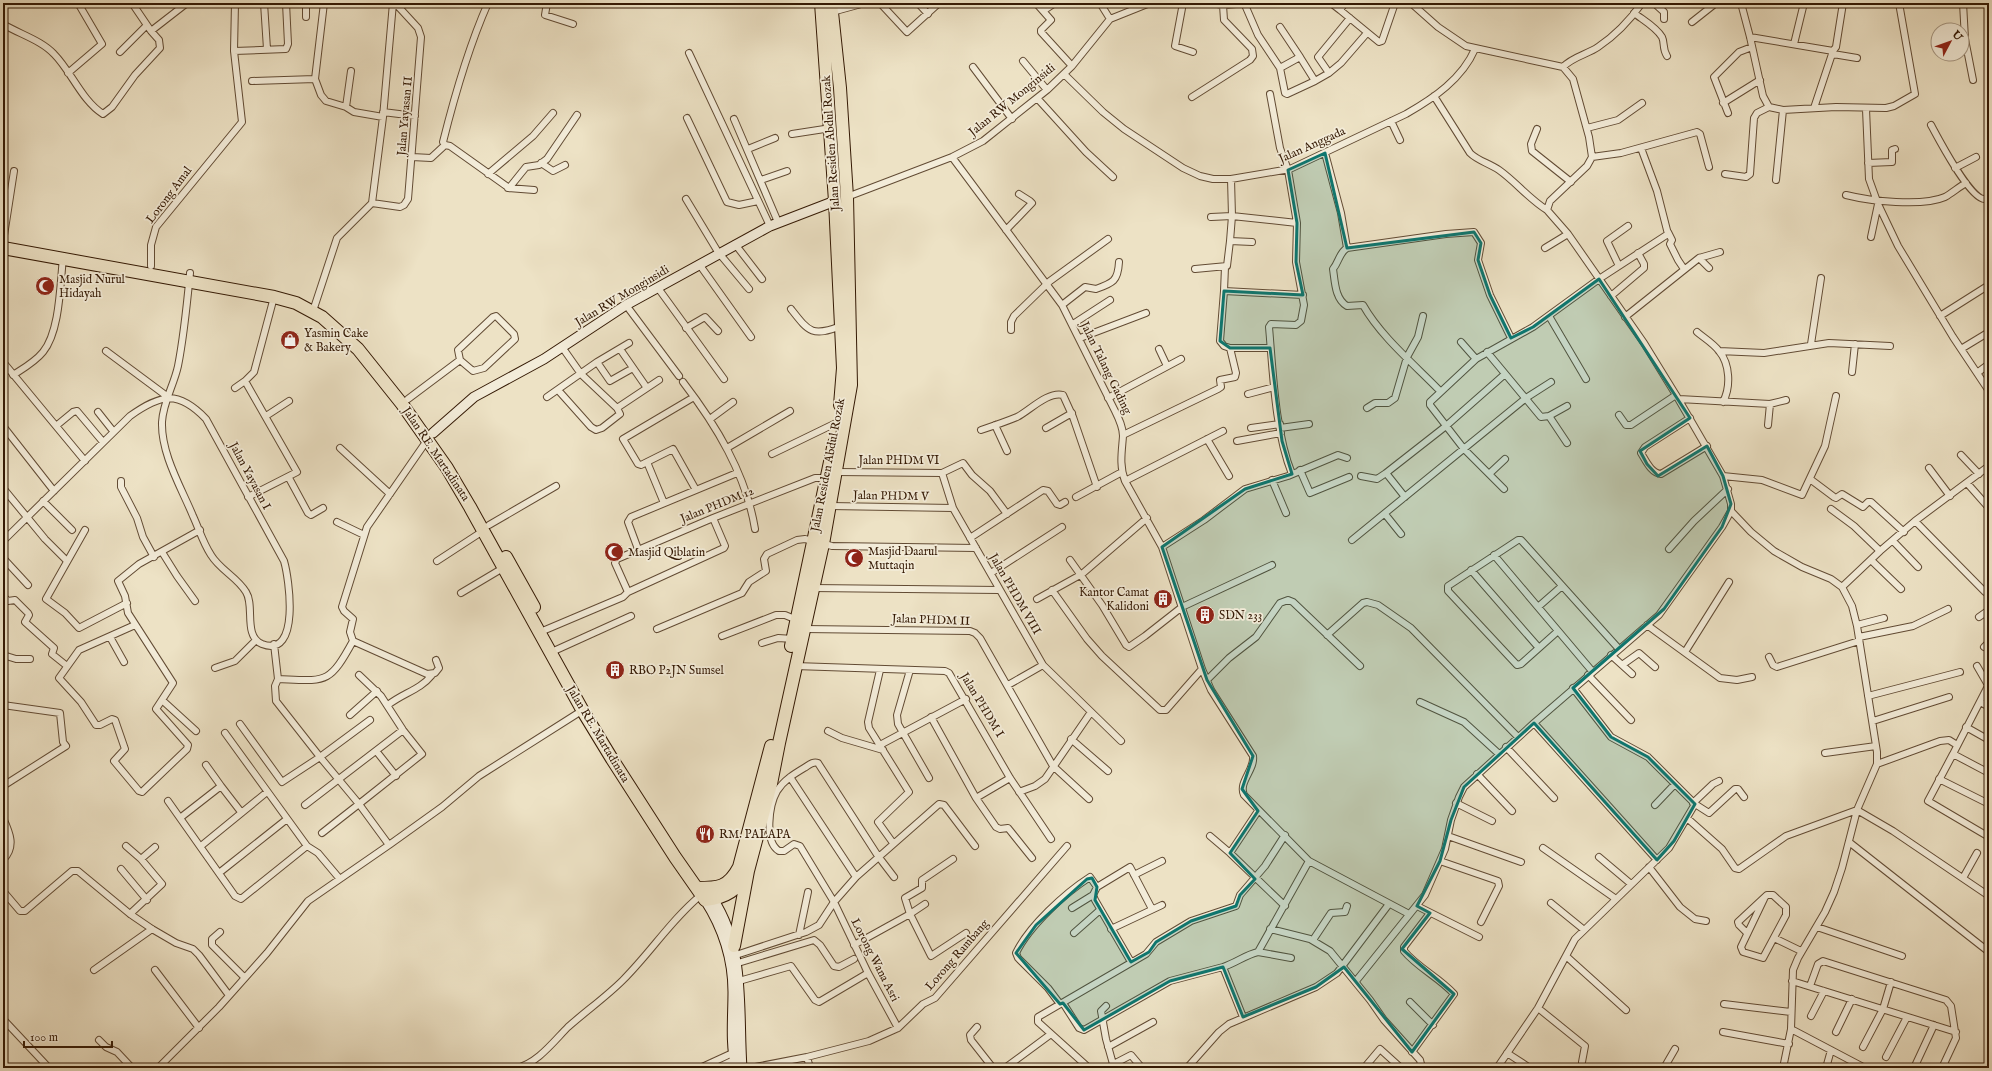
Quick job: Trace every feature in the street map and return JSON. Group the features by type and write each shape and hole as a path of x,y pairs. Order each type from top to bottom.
{"highway":[{"name":"Jalan Residen Abdul Rozak","path":"705,894 726,884 736,874 742,860 772,740 793,639 800,624 812,588 826,478 838,422 843,368 836,202 821,3"},
{"name":"Jalan Residen Abdul Rozak","path":"736,955 748,871 773,792 779,743 795,666 800,624 818,542 830,506 851,385 847,197 840,88 832,7"},
{"path":"3,242 151,266 315,308"},
{"path":"3,242 63,258 275,289 303,298 315,308 344,326 392,386 408,399 523,586 556,650 566,673 628,776"},
{"name":"Jalan RE. Martadinata","path":"392,386 430,436"},
{"name":"Jalan RE. Martadinata","path":"486,528 503,568 566,673 583,710 705,894"},
{"path":"705,894 729,894 741,883 748,871"}],"street":[{"path":"68,74 102,44 78,3"},
{"path":"3,24 52,51 68,74 99,111 105,114 112,107 135,75 160,48 159,40 149,29 132,3"},
{"path":"120,52 149,29 187,3"},
{"name":"Lorong Amal","path":"151,266 151,245 156,227 242,121 234,51 235,3"},
{"path":"264,3 267,49"},
{"path":"234,51 267,49 284,50 287,47 286,3"},
{"path":"306,3 306,17"},
{"path":"324,3 315,79 324,100 346,107 354,112 415,116"},
{"name":"Jalan Yayasan II","path":"394,3 420,32 419,79 408,199 404,206 398,207 372,203 383,114 394,3"},
{"path":"445,146 443,142 468,53 478,24 488,3"},
{"path":"547,3 546,15 573,24"},
{"path":"832,7 865,3"},
{"path":"880,3 907,32 939,3"},
{"path":"918,3 928,14"},
{"path":"1036,3 1051,21 1042,29 1041,32 1072,66"},
{"path":"1044,11 1055,3"},
{"path":"1100,3 1110,19"},
{"name":"Jalan RW Monginsidi","path":"847,197 952,157 983,141 1012,119 1064,74 1110,19 1150,3"},
{"path":"1183,3 1175,46 1193,52"},
{"path":"1212,3 1223,5 1247,4 1258,35 1280,68 1285,93 1287,94 1329,73 1341,63 1367,33"},
{"path":"1331,3 1376,41 1382,41 1395,3"},
{"path":"1340,10 1345,3"},
{"path":"1563,67 1567,62 1602,44 1616,33 1642,3"},
{"path":"1654,3 1663,10 1664,19"},
{"path":"1692,22 1716,3"},
{"path":"1741,3 1763,96 1769,106 1782,110 1814,108 1866,109 1894,106 1915,94 1899,3"},
{"path":"1794,44 1804,3"},
{"path":"1814,108 1836,47 1843,3"},
{"path":"1963,3 1965,39 1973,80"},
{"path":"1414,4 1447,33 1466,46 1563,67 1573,79 1587,128 1592,157 1591,162 1550,201 1546,210"},
{"path":"1192,97 1231,73 1253,56 1252,49 1224,20 1223,5"},
{"path":"1634,13 1660,34 1663,41 1663,50 1667,56"},
{"path":"1329,73 1318,57 1350,18"},
{"path":"1280,27 1315,81"},
{"path":"1750,37 1794,44 1857,58"},
{"path":"1728,113 1714,77 1739,52 1752,47"},
{"name":"Jalan Anggada","path":"1064,74 1112,120 1183,168 1206,178 1231,180 1288,170 1374,128 1391,122 1434,96 1463,70 1475,49"},
{"path":"689,53 758,201 774,224"},
{"path":"1280,68 1300,57"},
{"path":"1023,61 1047,90"},
{"path":"973,67 1012,119"},
{"path":"346,107 351,71"},
{"path":"252,81 315,79"},
{"path":"1723,103 1760,80"},
{"path":"1270,94 1280,148 1288,170 1297,223 1296,262 1303,295 1303,316 1300,323 1296,325 1271,324 1269,326 1274,387 1280,428 1285,457 1292,474"},
{"path":"1356,981 1425,895 1440,861 1456,803 1464,787 1506,747 1664,609 1722,527 1731,511 1732,504 1723,476 1678,397 1568,234 1546,210 1535,203 1500,170 1475,159 1434,96"},
{"path":"1037,98 1086,152 1113,177"},
{"path":"1587,128 1618,120 1642,103"},
{"path":"1725,174 1746,177 1750,174 1754,118 1757,113 1769,106"},
{"path":"1866,109 1869,179 1878,202 1898,246 1940,316 1989,391"},
{"path":"1776,180 1782,110"},
{"path":"488,174 536,133 553,113"},
{"path":"508,188 526,167 541,163 546,159 578,115"},
{"path":"686,118 727,202 739,205 758,201"},
{"path":"734,119 761,180 774,224"},
{"path":"1391,122 1400,140"},
{"path":"1931,125 1955,168 1966,183 1982,200 1989,197"},
{"path":"792,134 831,128"},
{"path":"1537,129 1531,144 1532,151 1571,182"},
{"path":"1592,157 1641,148 1697,132 1700,134 1709,167"},
{"path":"748,149 775,138"},
{"path":"412,157 432,157 445,146 452,146 508,188 534,190"},
{"path":"1641,148 1657,191 1668,232 1672,240 1670,244 1684,269"},
{"path":"1868,163 1892,162 1892,150 1895,149"},
{"path":"1325,153 1341,213 1347,248"},
{"name":"Jalan Talang Gading","path":"952,157 1062,305 1073,324 1120,421 1123,435 1121,455 1122,472 1125,481 1162,547 1202,669 1207,680 1221,707 1252,752 1253,762 1242,789 1244,795 1258,811 1309,861 1409,914"},
{"path":"1955,168 1976,157"},
{"path":"541,163 553,171 565,165"},
{"path":"3,242 14,171"},
{"path":"761,180 787,171"},
{"path":"1231,180 1232,216 1228,264 1225,267 1220,341 1224,346 1230,348 1270,348"},
{"path":"1846,195 1878,202 1929,201 1945,197 1966,183"},
{"path":"1006,230 1032,204 1030,200 1019,194"},
{"path":"686,199 717,251 749,289"},
{"name":"Jalan RW Monginsidi","path":"430,436 474,397 524,371 626,305 699,264 717,251 735,244 774,224 836,202"},
{"path":"1871,237 1878,202"},
{"path":"315,308 337,238 372,203"},
{"path":"1211,217 1232,216 1297,223"},
{"path":"1619,266 1607,241 1628,226"},
{"path":"1440,391 1369,316 1363,305 1347,306 1341,301 1336,289 1333,269 1339,263 1341,253 1347,248 1446,234 1474,232 1482,245 1478,260 1490,295 1511,338"},
{"path":"1504,489 1464,449 1429,403 1440,391 1476,359 1549,316 1599,279 1666,236 1668,232"},
{"path":"1545,248 1568,234"},
{"path":"1011,330 1010,322 1014,316 1047,284 1108,239"},
{"path":"1230,241 1252,242"},
{"path":"735,244 762,279"},
{"path":"1625,317 1699,258 1720,252"},
{"path":"1610,296 1644,268 1644,264 1638,253"},
{"path":"13,375 39,357 48,344 55,318 63,258"},
{"path":"1699,258 1709,268"},
{"path":"1062,305 1085,287 1096,289 1115,279 1118,274 1119,262"},
{"path":"699,264 751,338"},
{"path":"1195,269 1225,267"},
{"path":"190,277 178,365 162,423 165,446 214,560 241,585 248,594 251,606 251,631 256,640 264,644 274,644 278,675 275,689 276,701 320,757 360,804 388,845"},
{"path":"1812,344 1821,278"},
{"path":"1940,316 1989,285"},
{"path":"658,288 724,379"},
{"path":"1224,291 1303,295"},
{"path":"235,388 254,372 274,297"},
{"path":"1073,324 1110,300"},
{"path":"626,305 710,419 727,448 749,504 755,529"},
{"path":"791,308 805,327 814,332 822,332 841,326"},
{"path":"1080,338 1146,313"},
{"path":"494,316 499,318 515,336 513,343 481,370 471,370 460,360 458,352 459,348 494,316"},
{"path":"1367,408 1375,403 1388,403 1395,398 1407,357 1418,337 1423,316"},
{"path":"1549,316 1586,379"},
{"path":"686,328 705,317 718,331"},
{"path":"1697,332 1719,351 1728,371 1727,394 1723,402"},
{"path":"1961,349 1989,332"},
{"path":"1461,342 1476,359"},
{"path":"547,398 597,362 629,343"},
{"path":"1719,351 1764,353 1812,344 1890,346"},
{"path":"1852,372 1855,344"},
{"path":"558,390 591,427 596,430 602,428 619,415 620,412 617,408 581,374 562,347"},
{"path":"1123,435 1218,390 1221,387 1220,380 1236,376 1230,348"},
{"path":"620,349 647,388"},
{"path":"1159,349 1167,366"},
{"name":"Jalan Yayasan I","path":"106,351 168,397 190,404 206,419 282,556 290,585 288,624 283,638 274,644"},
{"path":"1487,352 1541,417 1549,416 1567,406"},
{"path":"1108,398 1181,359"},
{"path":"408,399 460,360"},
{"path":"3,362 85,461"},
{"path":"597,362 610,381 633,368"},
{"path":"1977,373 1989,364"},
{"path":"1361,476 1377,479 1386,474 1446,426 1505,374"},
{"path":"617,408 659,380"},
{"path":"245,381 297,471 296,474 289,478 248,497"},
{"path":"1352,540 1526,398 1551,382"},
{"path":"1248,394 1274,387"},
{"path":"981,430 1017,417 1032,405 1060,394 1066,397 1097,487"},
{"path":"1723,476 1762,480 1801,496 1804,494 1826,446 1836,396"},
{"path":"3,541 85,461 113,431 135,412 151,403 168,397"},
{"path":"694,397 623,439 638,464 641,465 673,448 696,490"},
{"path":"1619,415 1626,425 1631,425 1678,397 1723,402 1770,404 1786,400"},
{"path":"266,416 289,401"},
{"path":"710,419 732,402"},
{"path":"1768,425 1770,404"},
{"path":"727,448 790,411"},
{"path":"56,426 74,412 77,412 103,442"},
{"path":"98,412 113,431"},
{"path":"1046,428 1072,413"},
{"path":"1549,416 1567,443"},
{"path":"1690,418 1645,447 1641,453 1647,464 1655,472 1661,474 1707,446"},
{"path":"772,454 838,422"},
{"path":"1250,428 1280,428 1309,424"},
{"path":"995,425 1007,452"},
{"path":"3,426 54,491"},
{"path":"1237,441 1280,428"},
{"path":"1125,481 1223,431"},
{"path":"278,675 318,680 326,678 343,660 353,641 350,632 353,619 344,611 342,607 369,522 430,436"},
{"path":"1208,439 1229,476"},
{"path":"340,448 390,494"},
{"path":"1962,454 1978,474"},
{"path":"1162,547 1204,520 1245,489 1292,474 1338,455 1347,458"},
{"path":"1489,474 1505,459"},
{"path":"647,462 664,503"},
{"name":"Jalan PHDM VI","path":"837,472 942,473 960,463 964,464 972,475 990,491 1008,514"},
{"path":"1842,587 1880,551 1915,522 1989,466"},
{"path":"1929,468 1950,496"},
{"path":"1300,470 1310,493 1349,477"},
{"path":"1076,497 1097,487 1122,472"},
{"path":"638,549 628,522 630,518 738,473"},
{"name":"Jalan PHDM VIII","path":"942,473 952,508 1043,665 1121,741"},
{"path":"1386,474 1405,498"},
{"path":"289,478 308,513 311,515 323,508"},
{"name":"Jalan PHDM 12","path":"628,592 615,563 617,559 713,518 815,478 826,478"},
{"path":"1810,479 1836,498 1842,494 1863,507 1868,502 1871,502 1904,532"},
{"path":"1272,480 1286,513"},
{"path":"121,481 121,487 136,514 143,537 154,557"},
{"path":"1967,483 1988,506"},
{"path":"437,561 486,528 556,486"},
{"path":"1669,549 1694,521 1728,489"},
{"path":"970,538 1043,490 1048,491 1057,504 1060,505 1065,502"},
{"path":"4,492 57,552 67,561"},
{"path":"43,501 72,530"},
{"name":"Jalan PHDM V","path":"830,506 952,508"},
{"path":"1831,509 1854,526 1880,551"},
{"path":"1731,511 1751,532 1774,551 1802,567 1831,579 1842,587 1852,606 1857,625 1876,746 1876,764 1858,810 1834,892 1817,927 1801,951 1793,970 1791,1029 1783,1068"},
{"path":"1385,514 1402,534"},
{"path":"545,630 623,597 628,592 724,548 726,546 713,518"},
{"path":"1037,599 1082,574 1147,518"},
{"path":"337,522 364,535"},
{"path":"1915,522 1985,592 1989,591"},
{"path":"991,573 1062,527"},
{"path":"85,530 46,598 65,613 78,628 82,628 127,603"},
{"path":"135,625 79,650 59,679 80,701 96,725 100,725 112,719 115,720 125,749 114,760 141,792 165,771 188,747 156,709 173,683 127,611 127,603 118,580 200,530"},
{"path":"657,629 742,593 749,582 766,571 764,559 767,554 800,539 832,546 976,548"},
{"path":"1558,631 1521,664 1516,664 1448,591 1449,585 1518,540 1521,540 1619,649"},
{"path":"1893,541 1918,566"},
{"path":"162,552 195,601"},
{"path":"1494,555 1558,631 1590,673 1631,720"},
{"path":"3,558 28,585"},
{"path":"1070,560 1082,574 1128,647 1145,636 1182,607 1272,565"},
{"path":"1871,560 1901,589"},
{"path":"461,593 503,568"},
{"path":"1471,570 1539,648"},
{"path":"1685,652 1729,582"},
{"path":"1538,607 1562,586"},
{"path":"812,588 999,590"},
{"path":"1052,590 1087,639 1102,656 1160,710 1166,710 1202,669"},
{"path":"3,596 8,601 15,600 28,612 29,615 25,622 53,647 52,654 68,666"},
{"path":"1207,680 1229,658 1256,637 1280,603 1285,600 1293,602 1360,666"},
{"path":"1327,635 1363,603 1367,602 1378,604 1411,628 1518,737"},
{"path":"1769,657 1773,665 1777,667 1859,639 1913,626 1948,609"},
{"path":"1980,617 1989,610"},
{"path":"722,636 776,615 785,615 800,624"},
{"path":"556,650 631,616"},
{"path":"1857,625 1884,618"},
{"name":"Jalan PHDM II","path":"800,624 973,632 980,638 1053,766 1089,799"},
{"path":"1647,625 1720,678 1737,680 1752,677"},
{"path":"110,637 124,662"},
{"path":"762,643 778,638 793,639"},
{"path":"215,668 234,661 256,640"},
{"path":"353,641 418,671 432,675"},
{"path":"1622,664 1639,653 1655,667"},
{"path":"3,655 16,659 30,659"},
{"path":"1611,655 1632,674"},
{"path":"388,705 398,697 420,687 439,668 436,660"},
{"path":"1008,685 1043,665"},
{"name":"Jalan PHDM I","path":"795,666 945,671 949,673 966,699 1010,778 1051,839"},
{"path":"1977,666 1989,684 1928,802 1989,837"},
{"path":"880,670 868,726 908,792 878,822 893,843"},
{"path":"910,670 897,715 898,724 929,778"},
{"path":"1868,696 1960,672"},
{"path":"322,833 422,754 403,730 388,705 377,691 359,675"},
{"path":"1574,688 1611,736 1648,757 1694,804 1709,813 1735,789 1744,797"},
{"path":"350,715 377,691"},
{"path":"1873,721 1949,697"},
{"path":"828,731 842,738 881,748 902,733 966,699"},
{"path":"162,700 196,731"},
{"path":"1420,702 1464,722 1499,754"},
{"path":"1980,702 1989,707"},
{"path":"3,705 60,713 65,748 3,786"},
{"path":"158,1068 199,1028 228,994 267,953 302,906 339,878 442,807 479,776 530,746 583,710"},
{"path":"1019,792 1039,784 1091,712"},
{"path":"931,717 976,798 996,827 1000,829 1008,828 1032,858"},
{"path":"240,724 282,782 320,757 370,720"},
{"path":"1534,723 1657,860"},
{"path":"1966,727 1989,740"},
{"path":"304,805 377,752 403,730"},
{"path":"224,733 307,846 318,853 339,878"},
{"path":"1071,739 1108,771"},
{"path":"1876,764 1940,740 1949,740 1957,745"},
{"path":"1825,753 1876,746"},
{"path":"1506,747 1554,798"},
{"path":"377,752 396,776"},
{"path":"1953,754 1989,773"},
{"path":"773,792 790,776 811,763 818,763 878,856 894,877"},
{"path":"206,765 241,812"},
{"path":"1477,774 1512,811"},
{"path":"790,776 856,877"},
{"path":"976,798 1010,778"},
{"path":"1939,780 1989,804"},
{"path":"1497,1068 1538,1008 1575,938 1657,860 1674,841 1694,804 1713,784 1719,782"},
{"path":"1655,806 1674,785"},
{"path":"180,818 221,786"},
{"path":"201,846 267,792"},
{"name":"Lorong Wana Asri","path":"773,792 769,832 771,843 777,850 782,851 794,844 798,845 834,902 868,973 898,1028"},
{"path":"168,801 235,896 241,899 307,846"},
{"path":"736,955 799,935 822,923 834,902 856,877 878,856 941,803 975,846"},
{"path":"1456,803 1492,821"},
{"path":"1686,818 1722,849 1735,868 1739,869 1786,836 1858,810"},
{"path":"1858,810 1989,896"},
{"path":"1230,854 1258,811"},
{"path":"3,818 10,838 10,851 3,860"},
{"path":"219,873 287,819"},
{"path":"1210,836 1285,906"},
{"path":"1089,1068 1038,1022 1037,1018 1149,952 1156,942 1191,921 1236,906 1240,895 1255,879 1285,836"},
{"path":"1448,836 1521,862"},
{"path":"1849,842 1989,952"},
{"path":"126,846 141,859 162,884 147,900 130,914"},
{"name":"Lorong Rambang","path":"750,1068 807,1057 868,1041 898,1028 923,1004 935,998 1067,846"},
{"path":"141,859 155,847"},
{"path":"1543,848 1616,899"},
{"path":"1963,878 1977,853"},
{"path":"1599,857 1631,884"},
{"path":"953,859 922,880 922,888 905,898 910,914 931,956 966,933"},
{"path":"1134,875 1162,861"},
{"path":"1258,952 1272,930 1309,861"},
{"path":"1440,861 1499,882 1499,886 1481,922"},
{"path":"1072,908 1093,894 1097,887 1130,867 1152,909"},
{"path":"1649,867 1680,907 1695,918 1706,921"},
{"path":"121,869 147,900"},
{"path":"3,892 20,911 25,911 72,871 76,870 81,872 130,914 176,943 193,949 228,994"},
{"path":"1097,887 1092,877 1060,901 1036,924 1017,951 1018,958 1052,991 1082,1030 1170,982 1223,967 1236,962 1249,954 1258,952 1291,958"},
{"path":"799,935 808,892"},
{"path":"705,894 724,919 736,955 739,981 737,1057"},
{"path":"705,894 730,956 733,991 732,1022 737,1057 742,1068"},
{"path":"516,1068 528,1064 604,998 624,979 685,909 705,894"},
{"path":"1093,894 1100,910 1131,962"},
{"path":"1747,933 1738,926 1738,922 1768,895 1773,895 1786,907 1787,912 1766,956 1761,958 1741,950 1747,933 1764,899"},
{"path":"1551,903 1583,929"},
{"path":"854,945 925,904"},
{"path":"1188,1068 1219,1032 1243,1017 1316,987 1337,973 1389,904"},
{"path":"1111,929 1162,905"},
{"path":"1313,940 1331,913 1344,912 1347,906"},
{"path":"1417,906 1479,937"},
{"path":"1074,933 1100,910"},
{"path":"1412,1052 1454,994 1423,970 1404,949 1430,913"},
{"path":"1817,927 1902,956"},
{"path":"94,970 152,929"},
{"path":"1272,930 1313,940 1330,952 1356,981 1384,1020 1421,1062 1419,1068"},
{"path":"220,932 212,939 212,945 244,977"},
{"path":"1774,938 1801,951"},
{"path":"736,955 814,940 820,944 834,966 839,967 854,959"},
{"path":"1566,956 1626,1010"},
{"path":"1810,986 1818,964 1823,961 1948,1001 1951,1006 1956,1038 1942,1068"},
{"path":"739,981 791,966 815,1000 819,1002 868,973"},
{"path":"1223,967 1243,1017"},
{"path":"155,970 199,1028"},
{"path":"1792,981 1956,1032"},
{"path":"1863,1047 1883,1009 1891,982"},
{"path":"1811,1016 1824,991"},
{"path":"1836,1032 1852,999"},
{"path":"1410,1002 1432,1025"},
{"path":"1724,1004 1791,1012"},
{"path":"1106,1006 1102,1010 1103,1019 1113,1064"},
{"path":"1538,1008 1586,1046 1582,1062"},
{"path":"1886,1057 1907,1017"},
{"path":"3,1019 48,1068"},
{"path":"1108,1047 1153,1022"},
{"path":"1914,1068 1934,1025"},
{"path":"977,1027 971,1033 970,1040 993,1068"},
{"path":"1791,1029 1865,1068"},
{"path":"1723,1032 1789,1044"},
{"path":"1005,1068 1051,1034"},
{"path":"99,1040 106,1048 117,1052 132,1068"},
{"path":"1364,1068 1380,1049 1401,1068"},
{"path":"1664,1068 1675,1049"},
{"path":"1826,1068 1832,1050"},
{"path":"1507,1053 1530,1068"},
{"path":"1106,1068 1132,1055 1142,1068"},
{"path":"700,1068 737,1057"},
{"path":"717,1068 737,1057"},
{"path":"807,1057 810,1068"}],"highlighted area":[{"path":"1325,153 1347,248 1474,232 1481,243 1478,260 1490,295 1511,338 1533,327 1599,279 1690,418 1640,451 1647,464 1658,476 1707,446 1723,476 1731,504 1722,527 1664,609 1573,688 1611,737 1648,757 1695,804 1674,841 1657,860 1534,723 1464,787 1451,820 1440,861 1417,906 1430,913 1402,949 1454,994 1412,1052 1344,967 1316,987 1243,1017 1223,967 1170,981 1084,1030 1063,1003 1060,1004 1016,953 1036,925 1087,879 1092,878 1097,887 1095,900 1131,962 1149,952 1156,942 1191,921 1236,906 1240,895 1255,879 1230,853 1258,811 1242,789 1253,756 1207,680 1162,547 1245,489 1292,474 1282,441 1270,348 1230,348 1220,341 1224,291 1303,295 1296,262 1297,223 1288,170"}],"place":[{"name":"Masjid Nurul Hidayah","path":"45,286"},
{"name":"Yasmin Cake & Bakery","path":"290,340"},
{"name":"Masjid Qiblatin","path":"614,552"},
{"name":"Masjid Daarul Muttaqin","path":"854,558"},
{"name":"Kantor Camat Kalidoni","path":"1163,599"},
{"name":"SDN 233","path":"1205,615"},
{"name":"RBO P2JN Sumsel","path":"615,670"},
{"name":"RM. PALAPA","path":"705,834"}]}
